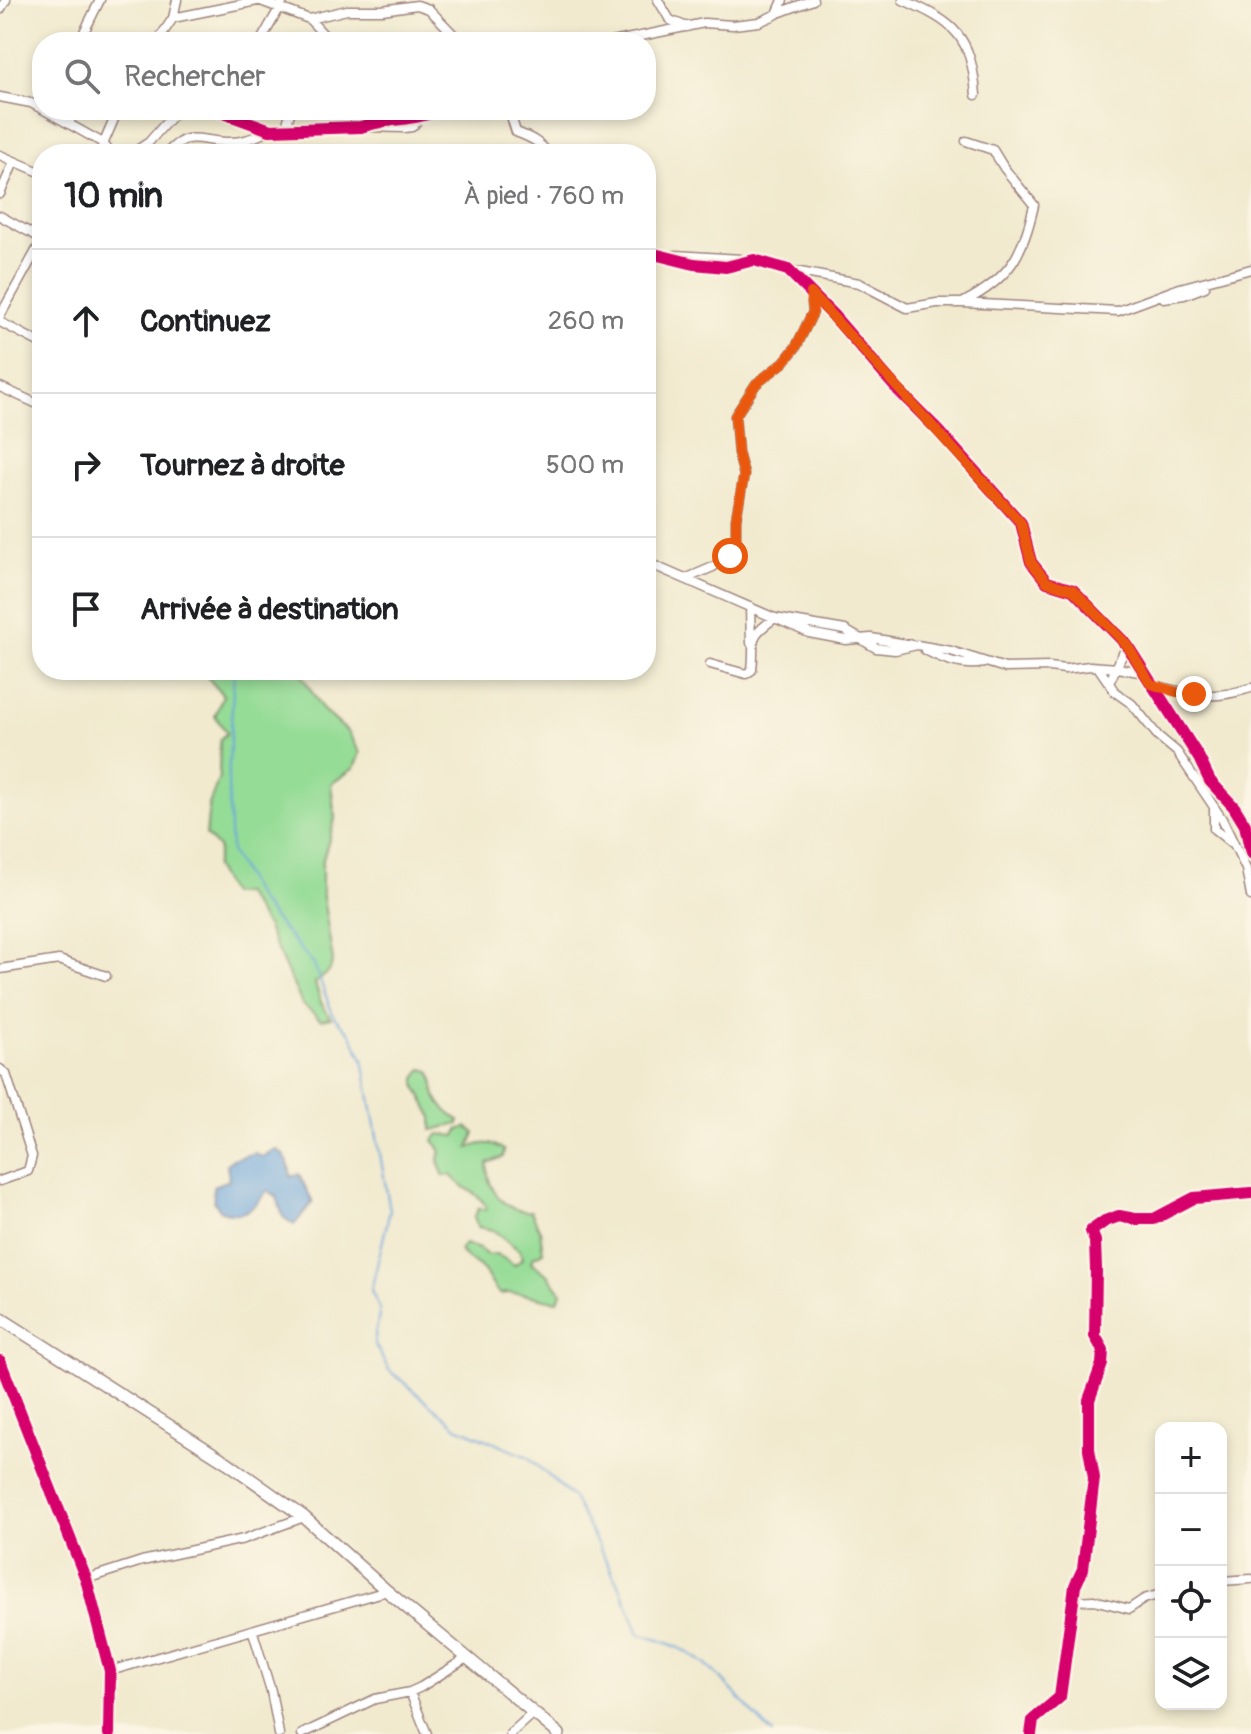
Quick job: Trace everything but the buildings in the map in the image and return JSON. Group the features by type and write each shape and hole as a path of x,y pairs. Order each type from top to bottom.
{"main road":[{"path":"0,1318 228,1463 304,1517 387,1591 559,1734"}],"street":[{"path":"0,10 6,0"},
{"path":"84,32 100,0"},
{"path":"164,32 173,18 177,0"},
{"path":"347,10 351,0"},
{"path":"658,0 670,20 688,27"},
{"path":"777,14 783,0"},
{"path":"656,33 704,23 733,25 759,22 813,0"},
{"path":"903,0 929,11 963,39 974,66 976,95"},
{"path":"173,18 260,1 282,4 309,19 318,32"},
{"path":"309,19 347,10 382,10 417,3 429,9 451,32"},
{"path":"266,32 282,4"},
{"path":"0,97 32,104"},
{"path":"62,120 103,143 113,120"},
{"path":"70,124 71,120"},
{"path":"146,144 168,120"},
{"path":"247,120 270,130 361,127 393,120"},
{"path":"285,130 288,120"},
{"path":"512,120 516,132 540,144"},
{"path":"175,144 191,137 229,143 256,137 270,130"},
{"path":"962,303 989,289 1004,276 1028,232 1034,205 993,150 966,141"},
{"path":"0,155 32,169"},
{"path":"0,194 14,162"},
{"path":"0,216 32,234"},
{"path":"656,254 694,264 726,267 754,260 788,270 859,283 907,308 962,303 1118,311 1152,301 1180,288 1251,269"},
{"path":"0,316 32,258"},
{"path":"788,270 1021,523 1031,562 1047,582 1073,590 1127,645 1199,758 1210,781 1234,807 1245,825 1251,853"},
{"path":"685,579 730,556 736,544 736,519 744,475 738,453 735,416 756,384 784,362 796,347 813,312 811,293"},
{"path":"0,322 32,339"},
{"path":"0,387 32,400"},
{"path":"656,566 775,618 845,630 876,648 895,650 917,645 951,651 1005,668 1098,667 1144,673"},
{"path":"710,664 746,674 752,670 750,607"},
{"path":"751,644 758,630 775,618"},
{"path":"1109,683 1127,645"},
{"path":"1098,667 1115,692 1132,704 1158,736 1177,752 1214,806 1214,829 1233,844 1246,869 1251,896"},
{"path":"1151,684 1194,694 1226,694 1251,688"},
{"path":"0,969 59,960 106,976"},
{"path":"0,1069 6,1074 32,1156 28,1171 0,1181"},
{"path":"1031,1734 1033,1720 1060,1697 1075,1586 1083,1569 1094,1478 1089,1449 1089,1400 1102,1364 1103,1350 1095,1336 1095,1241 1091,1231 1119,1216 1154,1219 1194,1198 1251,1193"},
{"path":"0,1361 86,1579 110,1671 109,1734"},
{"path":"86,1579 142,1561 244,1539 304,1517"},
{"path":"1227,1581 1251,1579"},
{"path":"110,1671 387,1591"},
{"path":"1073,1601 1094,1600 1129,1609 1155,1596"},
{"path":"253,1632 271,1691 279,1734"},
{"path":"302,1734 375,1699 410,1692 468,1657"},
{"path":"410,1692 427,1734"},
{"path":"510,1734 534,1712"}],"green space":[{"path":"210,680 305,680 323,710 348,732 360,753 354,768 331,784 335,819 322,863 322,891 333,961 329,972 315,983 322,1005 331,1018 321,1020 302,1004 266,926 244,893 230,894 215,867 219,849 206,835 209,805 219,777 220,739 227,733 215,716 223,695"},
{"path":"422,1069 430,1071 439,1101 459,1120 459,1124 432,1130 432,1116 416,1086 416,1078"},
{"path":"467,1127 475,1133 469,1148 487,1144 504,1150 503,1157 488,1163 493,1190 513,1208 531,1211 540,1230 543,1252 533,1257 531,1262 549,1276 561,1292 558,1301 522,1294 500,1294 482,1268 460,1250 465,1244 487,1255 496,1254 515,1265 522,1259 520,1251 493,1230 478,1227 474,1218 479,1208 485,1210 486,1206 451,1175 444,1176 441,1170 441,1152 434,1140 439,1134 456,1136 458,1130"}],"water":[{"path":"276,1149 289,1165 291,1177 299,1174 313,1202 294,1225 283,1217 277,1197 267,1191 248,1210 236,1213 221,1211 214,1201 213,1186 229,1180 227,1164 233,1159 255,1153 262,1157"}],"waterway":[{"path":"233,680 228,782 231,852 259,901 314,965 334,1017 350,1033 363,1059 390,1210 371,1291 380,1309 374,1343 389,1370 457,1427 528,1457 573,1498 622,1591 639,1634 675,1646 704,1663 773,1734"}],"cycle path":[{"path":"243,120 270,130 361,127 393,120"},
{"path":"656,254 694,264 726,267 754,260 788,270 833,315 1021,523 1031,562 1047,582 1073,590 1127,645 1199,758 1210,781 1234,807 1245,825 1251,853"},
{"path":"1031,1734 1033,1720 1060,1697 1075,1586 1083,1569 1094,1478 1089,1449 1089,1400 1102,1364 1103,1350 1095,1336 1095,1241 1091,1231 1119,1216 1154,1219 1194,1198 1251,1193"},
{"path":"0,1361 86,1579 110,1671 109,1734"}],"route":[{"path":"730,556 736,544 736,519 744,475 738,453 735,416 756,384 784,362 796,347 813,312 811,293 1021,523 1031,562 1047,582 1073,590 1127,645 1151,684 1194,694"}]}
